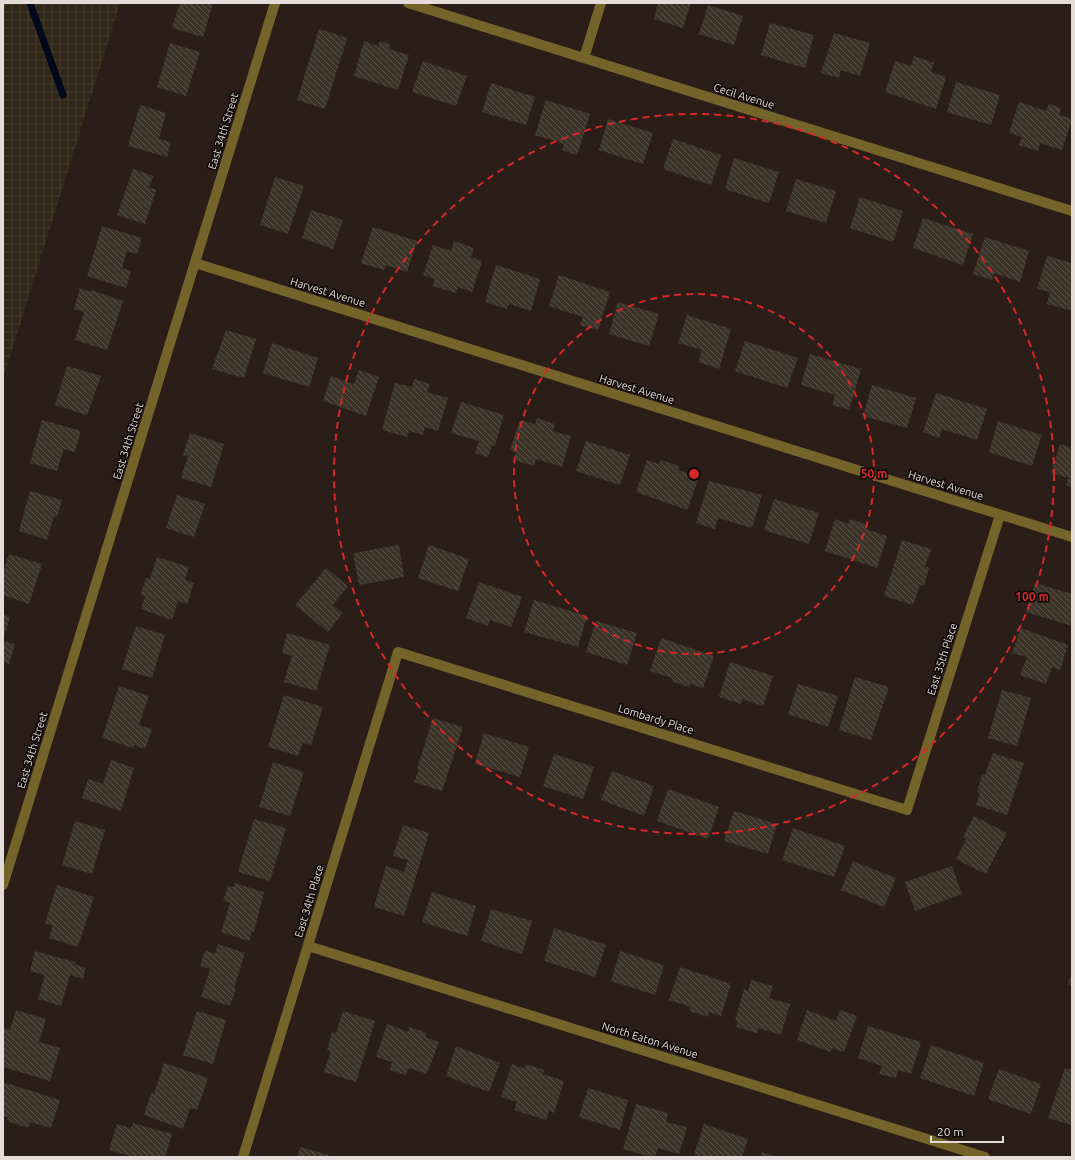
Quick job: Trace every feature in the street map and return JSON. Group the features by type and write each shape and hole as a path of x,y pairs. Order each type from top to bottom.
{"street":[{"name":"East 34th Street","path":"3,885 275,3"},
{"name":"Cecil Avenue","path":"408,3 1072,211"},
{"path":"584,58 601,3"},
{"name":"Harvest Avenue","path":"195,263 1072,537"},
{"name":"East 35th Place","path":"907,810 1000,515"},
{"name":"Lombardy Place","path":"398,652 907,810"},
{"name":"East 34th Place","path":"244,1157 398,652"},
{"name":"North Eaton Avenue","path":"308,946 985,1157"}],"shaded area":[{"path":"3,3 120,3 3,379"}],"building":[{"path":"180,3 213,3 203,37 172,28"},
{"path":"658,3 691,3 683,28 654,19"},
{"path":"708,5 743,16 734,45 699,34"},
{"path":"770,23 814,35 805,68 761,55"},
{"path":"319,29 347,38 325,109 297,100"},
{"path":"834,33 870,43 860,76 841,70 839,78 821,73"},
{"path":"364,41 378,46 380,41 390,44 389,49 409,55 398,90 354,76"},
{"path":"170,43 200,52 186,96 157,87"},
{"path":"914,56 934,63 931,72 946,77 936,109 885,92 895,61 911,66"},
{"path":"423,61 467,76 456,106 412,92"},
{"path":"956,82 1000,95 991,125 947,112"},
{"path":"491,83 535,97 526,125 482,112"},
{"path":"546,100 590,114 577,155 562,150 564,144 535,135"},
{"path":"1019,102 1046,111 1049,104 1061,108 1059,115 1072,119 1062,150 1040,143 1038,151 1019,145 1022,137 1009,133"},
{"path":"140,105 166,113 159,139 171,142 167,157 128,146"},
{"path":"608,119 653,133 643,164 599,150"},
{"path":"673,139 721,155 711,185 663,169"},
{"path":"734,158 779,172 769,203 725,189"},
{"path":"133,169 153,176 149,187 156,190 145,224 117,215"},
{"path":"275,177 304,186 288,234 260,225"},
{"path":"796,179 836,191 826,223 786,211"},
{"path":"860,197 903,211 893,242 850,228"},
{"path":"311,210 343,220 333,249 302,238"},
{"path":"923,218 973,234 963,265 913,248"},
{"path":"102,226 142,238 137,254 127,251 122,268 131,271 126,288 87,276"},
{"path":"373,227 417,241 407,272 386,265 384,270 361,263"},
{"path":"985,237 1029,251 1020,282 994,273 992,280 973,274"},
{"path":"454,241 474,248 471,257 482,261 472,292 458,287 456,293 433,286 435,279 423,275 433,245 451,251"},
{"path":"1047,256 1072,263 1072,311 1047,304 1050,292 1037,289"},
{"path":"496,265 540,279 531,311 509,304 507,309 485,302"},
{"path":"559,275 610,292 598,330 580,325 583,317 549,306"},
{"path":"80,288 90,292 91,290 123,301 107,350 75,340 84,312 74,309"},
{"path":"618,302 659,314 649,346 609,334"},
{"path":"687,315 731,329 719,369 698,362 702,350 678,343"},
{"path":"226,330 256,339 244,378 212,369"},
{"path":"745,341 798,358 787,388 735,371"},
{"path":"272,343 318,358 309,387 263,373"},
{"path":"810,354 861,369 849,410 832,405 835,395 801,385"},
{"path":"67,366 101,376 87,415 55,405"},
{"path":"359,370 379,377 366,416 323,401 331,376 354,384"},
{"path":"414,379 430,384 427,392 448,398 438,431 425,427 423,435 409,431 407,437 382,430 395,383 412,387"},
{"path":"872,385 916,398 907,428 863,416"},
{"path":"936,393 987,409 977,440 942,429 939,438 923,432"},
{"path":"461,402 504,415 495,446 492,445 488,457 475,453 479,441 451,433"},
{"path":"537,418 555,424 553,431 571,436 562,467 536,459 534,466 514,460 516,452 510,450 520,420 535,424"},
{"path":"42,420 81,431 75,452 64,449 57,471 30,463"},
{"path":"998,421 1042,435 1032,466 989,452"},
{"path":"190,433 224,444 211,487 181,478 188,456 183,455"},
{"path":"586,441 630,455 620,485 576,471"},
{"path":"1060,444 1072,448 1072,487 1066,485 1068,478 1051,473"},
{"path":"647,460 659,464 661,460 679,466 678,470 699,477 687,510 636,492"},
{"path":"709,481 762,495 752,528 718,518 715,529 696,523"},
{"path":"30,491 62,500 57,517 54,516 47,540 19,531"},
{"path":"177,495 205,504 194,537 166,528"},
{"path":"774,499 819,513 809,544 764,530"},
{"path":"835,519 848,524 850,519 868,525 866,529 887,536 877,568 825,551"},
{"path":"902,540 931,549 925,567 929,567 924,586 920,585 913,605 884,596"},
{"path":"399,545 404,577 359,585 353,553"},
{"path":"429,545 469,559 458,591 418,578"},
{"path":"9,554 42,564 29,604 3,595 3,573"},
{"path":"157,557 189,567 185,580 194,583 187,604 178,601 172,620 141,609 145,596 141,594 146,578 150,579"},
{"path":"326,568 348,586 333,605 343,613 328,632 295,605"},
{"path":"479,582 522,597 511,627 490,620 488,626 466,618"},
{"path":"1035,583 1072,594 1072,626 1026,612"},
{"path":"534,600 587,616 578,647 524,632"},
{"path":"3,614 10,617 3,639"},
{"path":"596,621 637,633 627,665 586,652"},
{"path":"136,626 165,635 152,678 122,669"},
{"path":"1021,628 1068,645 1060,670 1052,667 1046,684 1020,675 1027,657 1012,653"},
{"path":"287,633 330,645 316,691 284,682 292,656 282,653"},
{"path":"661,638 714,656 703,688 690,684 689,687 671,681 672,678 650,671"},
{"path":"3,641 15,644 9,664 3,662"},
{"path":"730,662 773,676 763,706 742,699 741,704 719,697"},
{"path":"855,677 889,687 871,740 839,730"},
{"path":"798,684 838,696 828,727 788,714"},
{"path":"119,686 149,696 139,725 152,729 145,749 134,745 133,748 102,738"},
{"path":"1002,690 1031,698 1017,746 988,738"},
{"path":"284,695 323,707 311,745 303,743 298,756 268,747"},
{"path":"433,718 463,727 442,791 414,782"},
{"path":"484,733 529,747 520,777 475,764"},
{"path":"993,753 1024,763 1007,815 976,805 980,793 977,792 982,774 985,775"},
{"path":"554,754 594,767 583,799 543,786"},
{"path":"111,760 134,768 121,811 82,798 88,779 103,784"},
{"path":"273,762 304,772 290,816 259,807"},
{"path":"612,771 654,786 644,816 601,800"},
{"path":"668,789 719,807 708,839 657,821"},
{"path":"734,811 777,824 768,854 724,841"},
{"path":"974,816 1007,833 986,874 956,859 966,839 963,837"},
{"path":"254,819 286,828 270,881 238,872"},
{"path":"75,821 105,830 92,874 62,865"},
{"path":"403,825 429,833 404,916 374,907 386,866 404,872 408,860 393,856"},
{"path":"793,828 845,846 834,877 782,860"},
{"path":"853,861 896,878 884,907 841,890"},
{"path":"952,866 962,894 915,911 905,882"},
{"path":"235,883 264,892 254,932 252,931 249,941 221,932 230,903 223,901 228,886 234,887"},
{"path":"57,885 94,897 78,947 49,938 53,926 45,923"},
{"path":"432,892 476,906 467,936 422,922"},
{"path":"491,909 532,921 522,954 481,941"},
{"path":"554,928 606,945 595,977 544,961"},
{"path":"218,944 245,953 230,1006 201,997 210,969 200,966 205,950 215,954"},
{"path":"35,951 75,962 74,964 86,968 83,979 70,975 61,1006 38,999 45,975 30,971"},
{"path":"620,951 664,965 655,995 611,981"},
{"path":"680,967 731,984 721,1016 709,1012 708,1017 690,1011 691,1007 669,1000"},
{"path":"1072,973 1072,986 1068,984"},
{"path":"751,980 773,986 769,998 790,1004 781,1035 758,1028 757,1033 736,1027 738,1021 735,1020 744,989 748,991"},
{"path":"16,1010 46,1019 39,1042 60,1048 50,1081 3,1067 3,1032 4,1028 10,1030"},
{"path":"807,1010 836,1021 840,1010 857,1016 844,1052 832,1048 831,1052 797,1040"},
{"path":"197,1011 226,1020 213,1064 183,1055"},
{"path":"343,1011 375,1021 356,1082 324,1072 331,1051 327,1050 332,1032 336,1033"},
{"path":"387,1024 408,1032 409,1027 427,1033 425,1037 439,1042 427,1074 409,1068 406,1075 390,1070 392,1062 376,1057"},
{"path":"868,1026 921,1042 911,1074 898,1070 896,1078 879,1074 882,1066 858,1058"},
{"path":"931,1045 984,1063 974,1096 920,1078"},
{"path":"456,1046 500,1063 489,1092 446,1076"},
{"path":"164,1063 208,1078 197,1110 190,1108 183,1129 144,1115 151,1093 154,1094"},
{"path":"512,1064 525,1069 526,1064 544,1070 543,1074 564,1081 554,1113 549,1111 546,1120 514,1110 517,1102 501,1097"},
{"path":"1065,1068 1072,1070 1072,1125 1048,1118"},
{"path":"999,1069 1041,1084 1031,1114 988,1099"},
{"path":"3,1082 60,1100 51,1128 30,1122 28,1128 7,1121 8,1117 3,1116"},
{"path":"588,1088 628,1100 620,1130 579,1117"},
{"path":"636,1104 668,1113 666,1122 687,1127 679,1154 658,1148 655,1157 652,1157 623,1149"},
{"path":"133,1123 172,1134 165,1157 134,1157 109,1150 117,1124 131,1128"},
{"path":"704,1124 748,1139 742,1157 701,1157 694,1155"},
{"path":"300,1147 329,1155 329,1157 297,1157"},
{"path":"762,1152 776,1157 760,1157"}],"waterway":[{"path":"30,3 63,95"}]}
